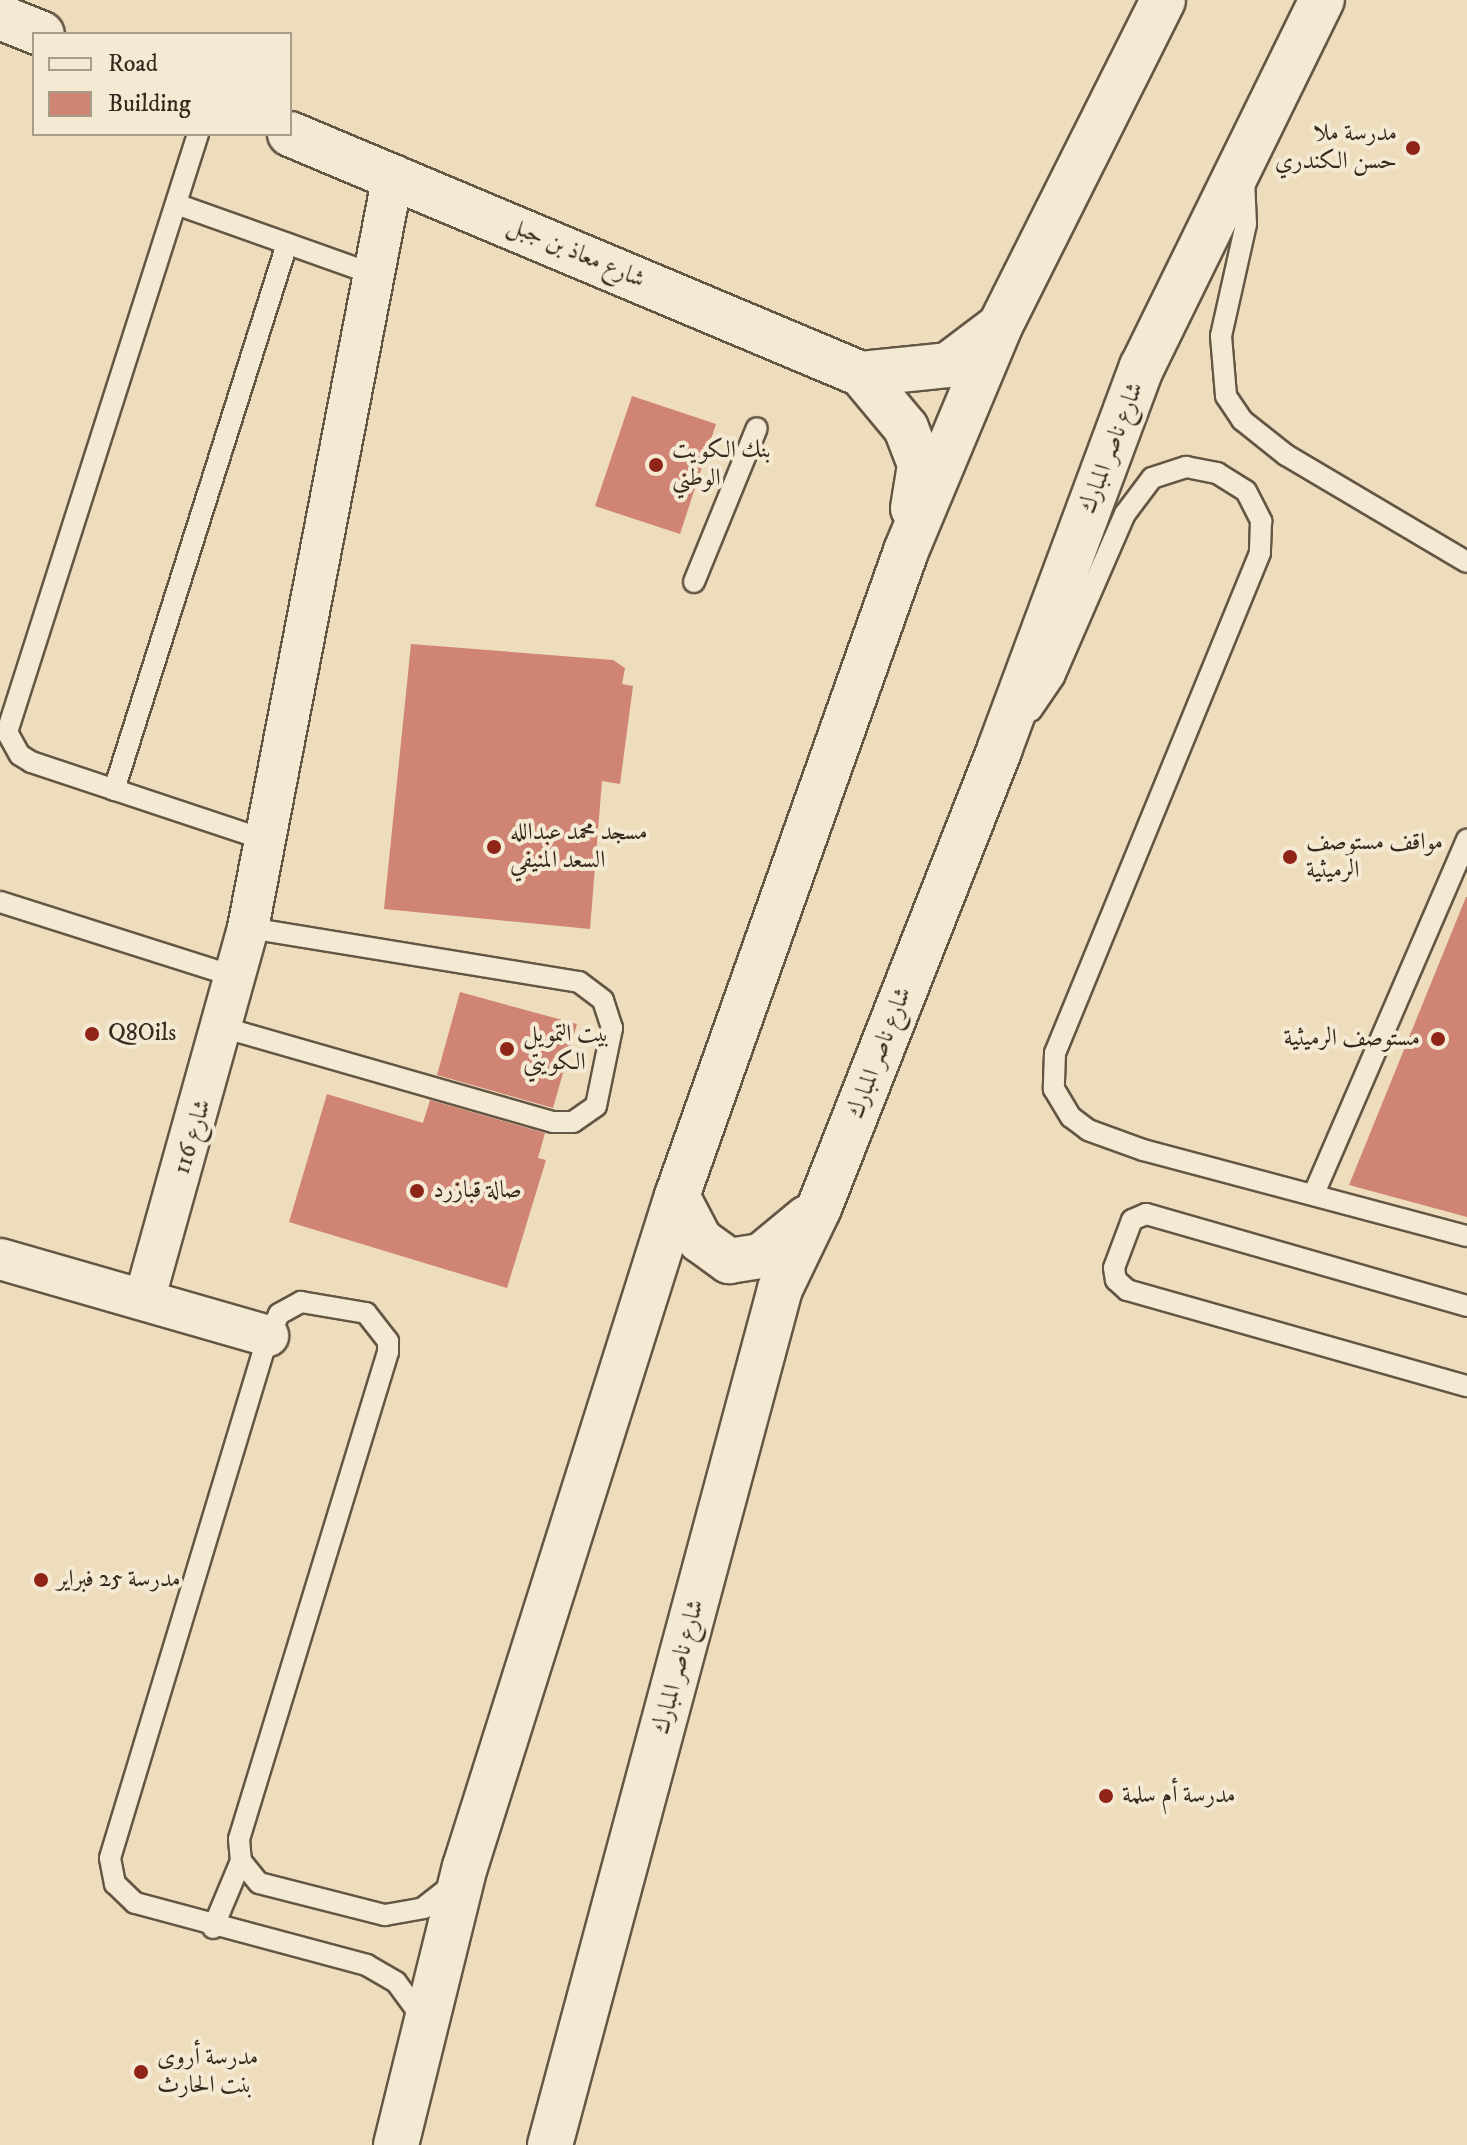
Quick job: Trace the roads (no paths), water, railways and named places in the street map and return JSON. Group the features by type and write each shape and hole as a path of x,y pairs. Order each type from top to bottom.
{"street":[{"path":"396,2145 465,1867 677,1196 906,551 1000,326 1163,0"},
{"name":"شارع ناصر المبارك","path":"550,2145 780,1289 819,1208 1000,748 1142,367 1322,0"},
{"path":"0,17 37,32"},
{"name":"شارع معاذ بن جبل","path":"292,135 861,374 906,428 920,465 906,551"},
{"name":"شارع 116","path":"145,1297 225,1028 248,928 393,175"},
{"name":"شارع معاذ بن جبل","path":"861,374 948,365 1000,326"},
{"path":"677,1196 700,1240 729,1261 761,1256 819,1208"},
{"path":"0,1259 145,1297 268,1336"}],"lane":[{"path":"197,136 7,732 31,762 265,840"},
{"path":"1244,163 1246,224 1221,336 1226,396 1242,420 1286,455 1467,562"},
{"path":"176,204 375,275"},
{"path":"114,790 287,244"},
{"path":"694,582 757,428"},
{"path":"1000,748 1054,677 1125,514 1152,478 1186,467 1217,473 1246,491 1261,521 1260,553 1052,1070 1061,1104 1088,1130 1158,1154 1315,1191 1467,1236"},
{"path":"1315,1191 1467,839"},
{"path":"0,902 236,977"},
{"path":"225,1028 553,1122 573,1122 596,1106 612,1028 603,1000 586,986 248,928"},
{"path":"1467,1306 1146,1214 1132,1220 1114,1272 1127,1290 1467,1386"},
{"path":"213,1928 241,1861 239,1839 388,1352 382,1331 366,1313 313,1300 279,1314 268,1336 110,1858 115,1884 135,1903 213,1928 367,1965 396,1982 425,2022"},
{"path":"241,1861 259,1883 385,1915 423,1908 465,1867"}],"place":[{"name":"مدرسة ملا حسن الكندري","path":"1413,148"},
{"name":"بنك الكويت الوطني","path":"656,465"},
{"name":"مسجد محمد عبدالله السعد المنيفي","path":"494,847"},
{"name":"مواقف مستوصف الرميثية","path":"1290,857"},
{"name":"Q8Oils","path":"92,1034"},
{"name":"مستوصف الرميثية","path":"1438,1039"},
{"name":"بيت التمويل الكويتي","path":"507,1049"},
{"name":"صالة قبازرد","path":"417,1191"},
{"name":"مدرسة 25 فبراير","path":"41,1580"},
{"name":"مدرسة أم سلمة","path":"1106,1796"},
{"name":"مدرسة أروى بنت الحارث","path":"141,2072"}]}
